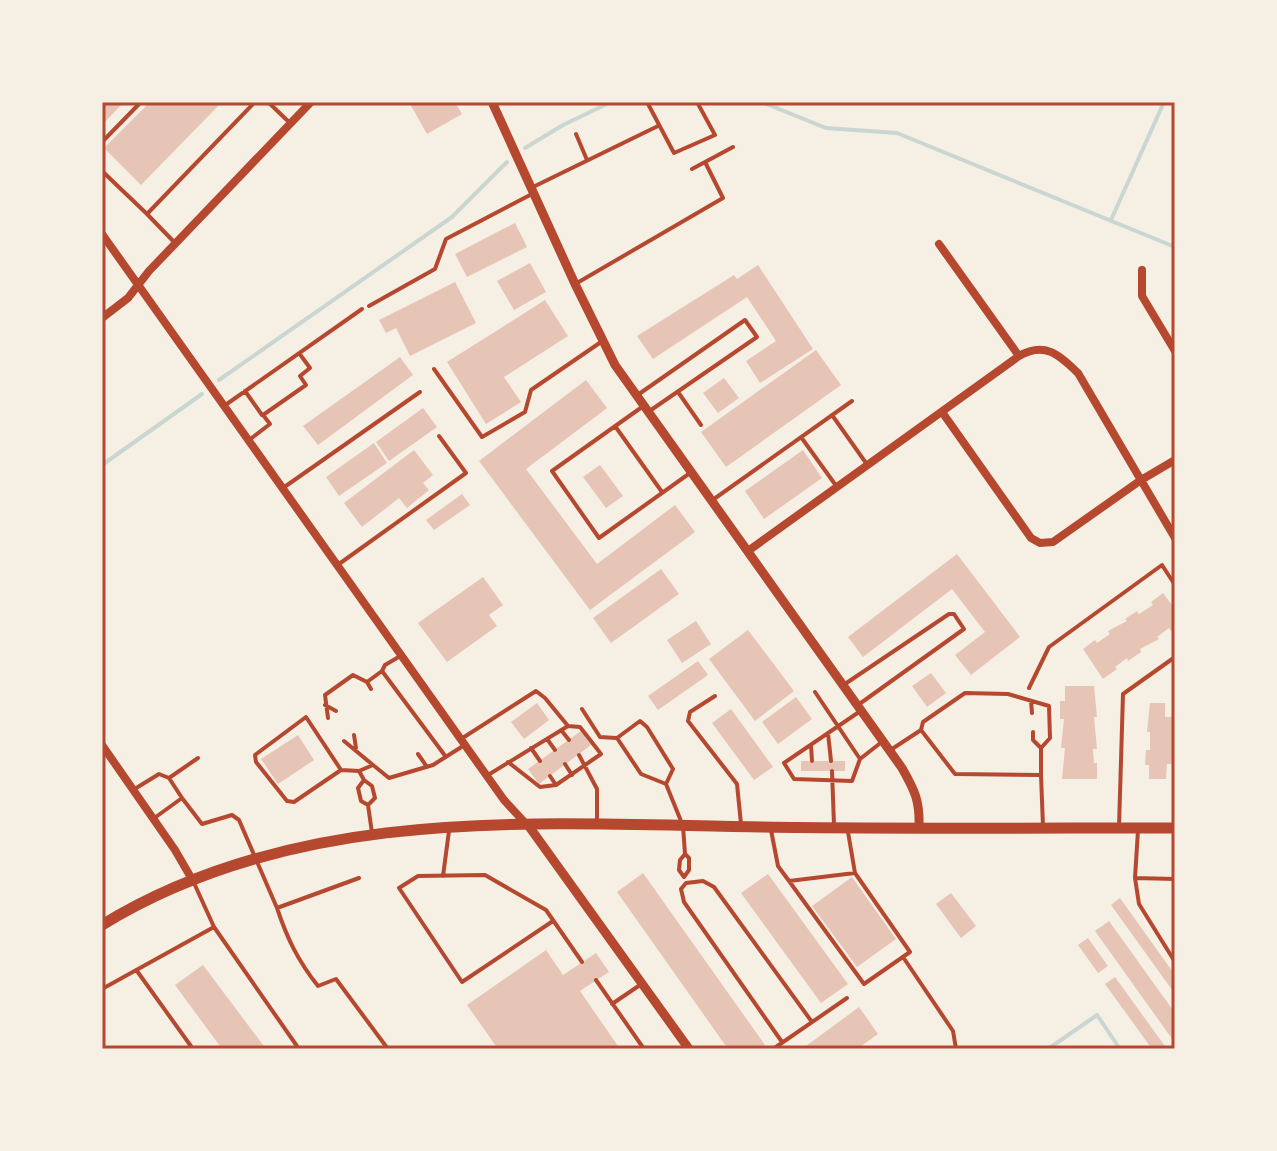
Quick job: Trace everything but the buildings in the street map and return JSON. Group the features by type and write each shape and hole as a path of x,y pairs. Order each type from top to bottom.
{"main road":[{"path":"102,925 150,899 257,858 372,833 528,825 1175,828"}],"street":[{"path":"102,318 139,286 175,243 311,102"},
{"path":"492,102 603,341 637,396 890,751 915,791 920,807 919,828"},
{"path":"102,234 504,800 528,825 689,1049"},
{"path":"939,244 1019,356"},
{"path":"1142,270 1142,296 1175,351"},
{"path":"748,551 1019,356 1032,349 1043,348 1078,373 1175,538"},
{"path":"942,412 1031,538 1040,543 1053,542 1175,460"},
{"path":"102,745 193,881"}],"lane":[{"path":"102,142 141,102"},
{"path":"147,214 255,102"},
{"path":"268,102 290,123"},
{"path":"647,102 674,153 715,135 697,102"},
{"path":"369,306 435,269 446,239 587,160 658,126"},
{"path":"576,134 587,160"},
{"path":"692,169 733,147"},
{"path":"575,284 723,198 705,162"},
{"path":"102,171 175,243"},
{"path":"224,406 362,309"},
{"path":"637,396 745,320 757,337 678,392 615,426 552,471 599,538 691,472"},
{"path":"434,369 482,437 525,412 531,390 603,341"},
{"path":"263,415 306,385 300,376 310,368 299,353"},
{"path":"245,391 270,424 249,440"},
{"path":"283,488 420,392"},
{"path":"678,392 701,425"},
{"path":"712,501 852,401"},
{"path":"832,415 868,465"},
{"path":"615,426 662,492"},
{"path":"338,565 466,473 439,436"},
{"path":"801,437 837,487"},
{"path":"1029,688 1049,647 1162,565 1175,585"},
{"path":"843,685 949,614 954,614 964,629 838,727 784,763 794,779 852,781 860,759 883,741"},
{"path":"367,682 385,665 402,655"},
{"path":"1119,828 1123,694 1175,657"},
{"path":"382,671 446,757"},
{"path":"328,718 325,695 353,675 367,682 371,689"},
{"path":"344,741 389,778 427,767 446,757 536,691 568,726"},
{"path":"815,692 860,759"},
{"path":"890,751 921,730 923,722 965,693 1008,694 1049,706 1050,738 1041,748 1043,828"},
{"path":"715,696 690,712 688,721 737,784 741,827"},
{"path":"1031,701 1032,713"},
{"path":"325,705 336,711"},
{"path":"582,709 600,737 617,738 640,721 647,727 673,769 666,784"},
{"path":"341,770 306,717 255,755 256,762 287,801 294,802 341,770 359,771 373,765"},
{"path":"487,775 508,762 531,748 568,726 580,727 601,754 556,785 540,787 508,762"},
{"path":"561,730 569,740"},
{"path":"921,730 955,774 1041,775"},
{"path":"1033,732 1033,740 1041,748"},
{"path":"828,733 831,761"},
{"path":"354,735 356,748"},
{"path":"617,738 641,774 666,784 683,826 685,854 680,860 679,870 685,880"},
{"path":"547,739 555,750"},
{"path":"811,745 812,761"},
{"path":"531,748 540,761"},
{"path":"418,754 427,767"},
{"path":"579,755 597,789 597,826"},
{"path":"169,778 198,758"},
{"path":"565,764 572,775"},
{"path":"359,771 372,786 375,798 368,805"},
{"path":"813,771 814,779"},
{"path":"832,771 834,828"},
{"path":"133,790 159,774 169,778 202,824 232,815 239,820 257,858 289,944 318,986 336,979 388,1049"},
{"path":"550,776 556,785"},
{"path":"364,780 358,788 361,801 368,805"},
{"path":"153,819 182,798"},
{"path":"368,805 372,833"},
{"path":"443,876 450,827"},
{"path":"771,827 778,866 864,984 910,952 855,873 848,828"},
{"path":"1138,828 1135,878 1139,904 1175,962"},
{"path":"789,881 855,873"},
{"path":"553,921 462,982 399,888 418,876 485,875 546,910 582,962"},
{"path":"277,908 359,878"},
{"path":"1135,878 1175,879"},
{"path":"685,880 703,881 714,887 812,1022"},
{"path":"685,880 681,889 684,902 782,1042"},
{"path":"193,881 214,927 299,1049"},
{"path":"102,989 214,927"},
{"path":"903,957 953,1031 956,1049"},
{"path":"137,971 193,1049"},
{"path":"596,980 644,1049"},
{"path":"612,1004 643,984"},
{"path":"773,1049 847,998"}],"waterway":[{"path":"525,148 611,102"},
{"path":"762,102 826,128 897,133 1175,247"},
{"path":"1111,220 1164,102"},
{"path":"219,380 452,217 507,162"},
{"path":"102,465 202,394"},
{"path":"1048,1049 1097,1015 1120,1049"}]}
